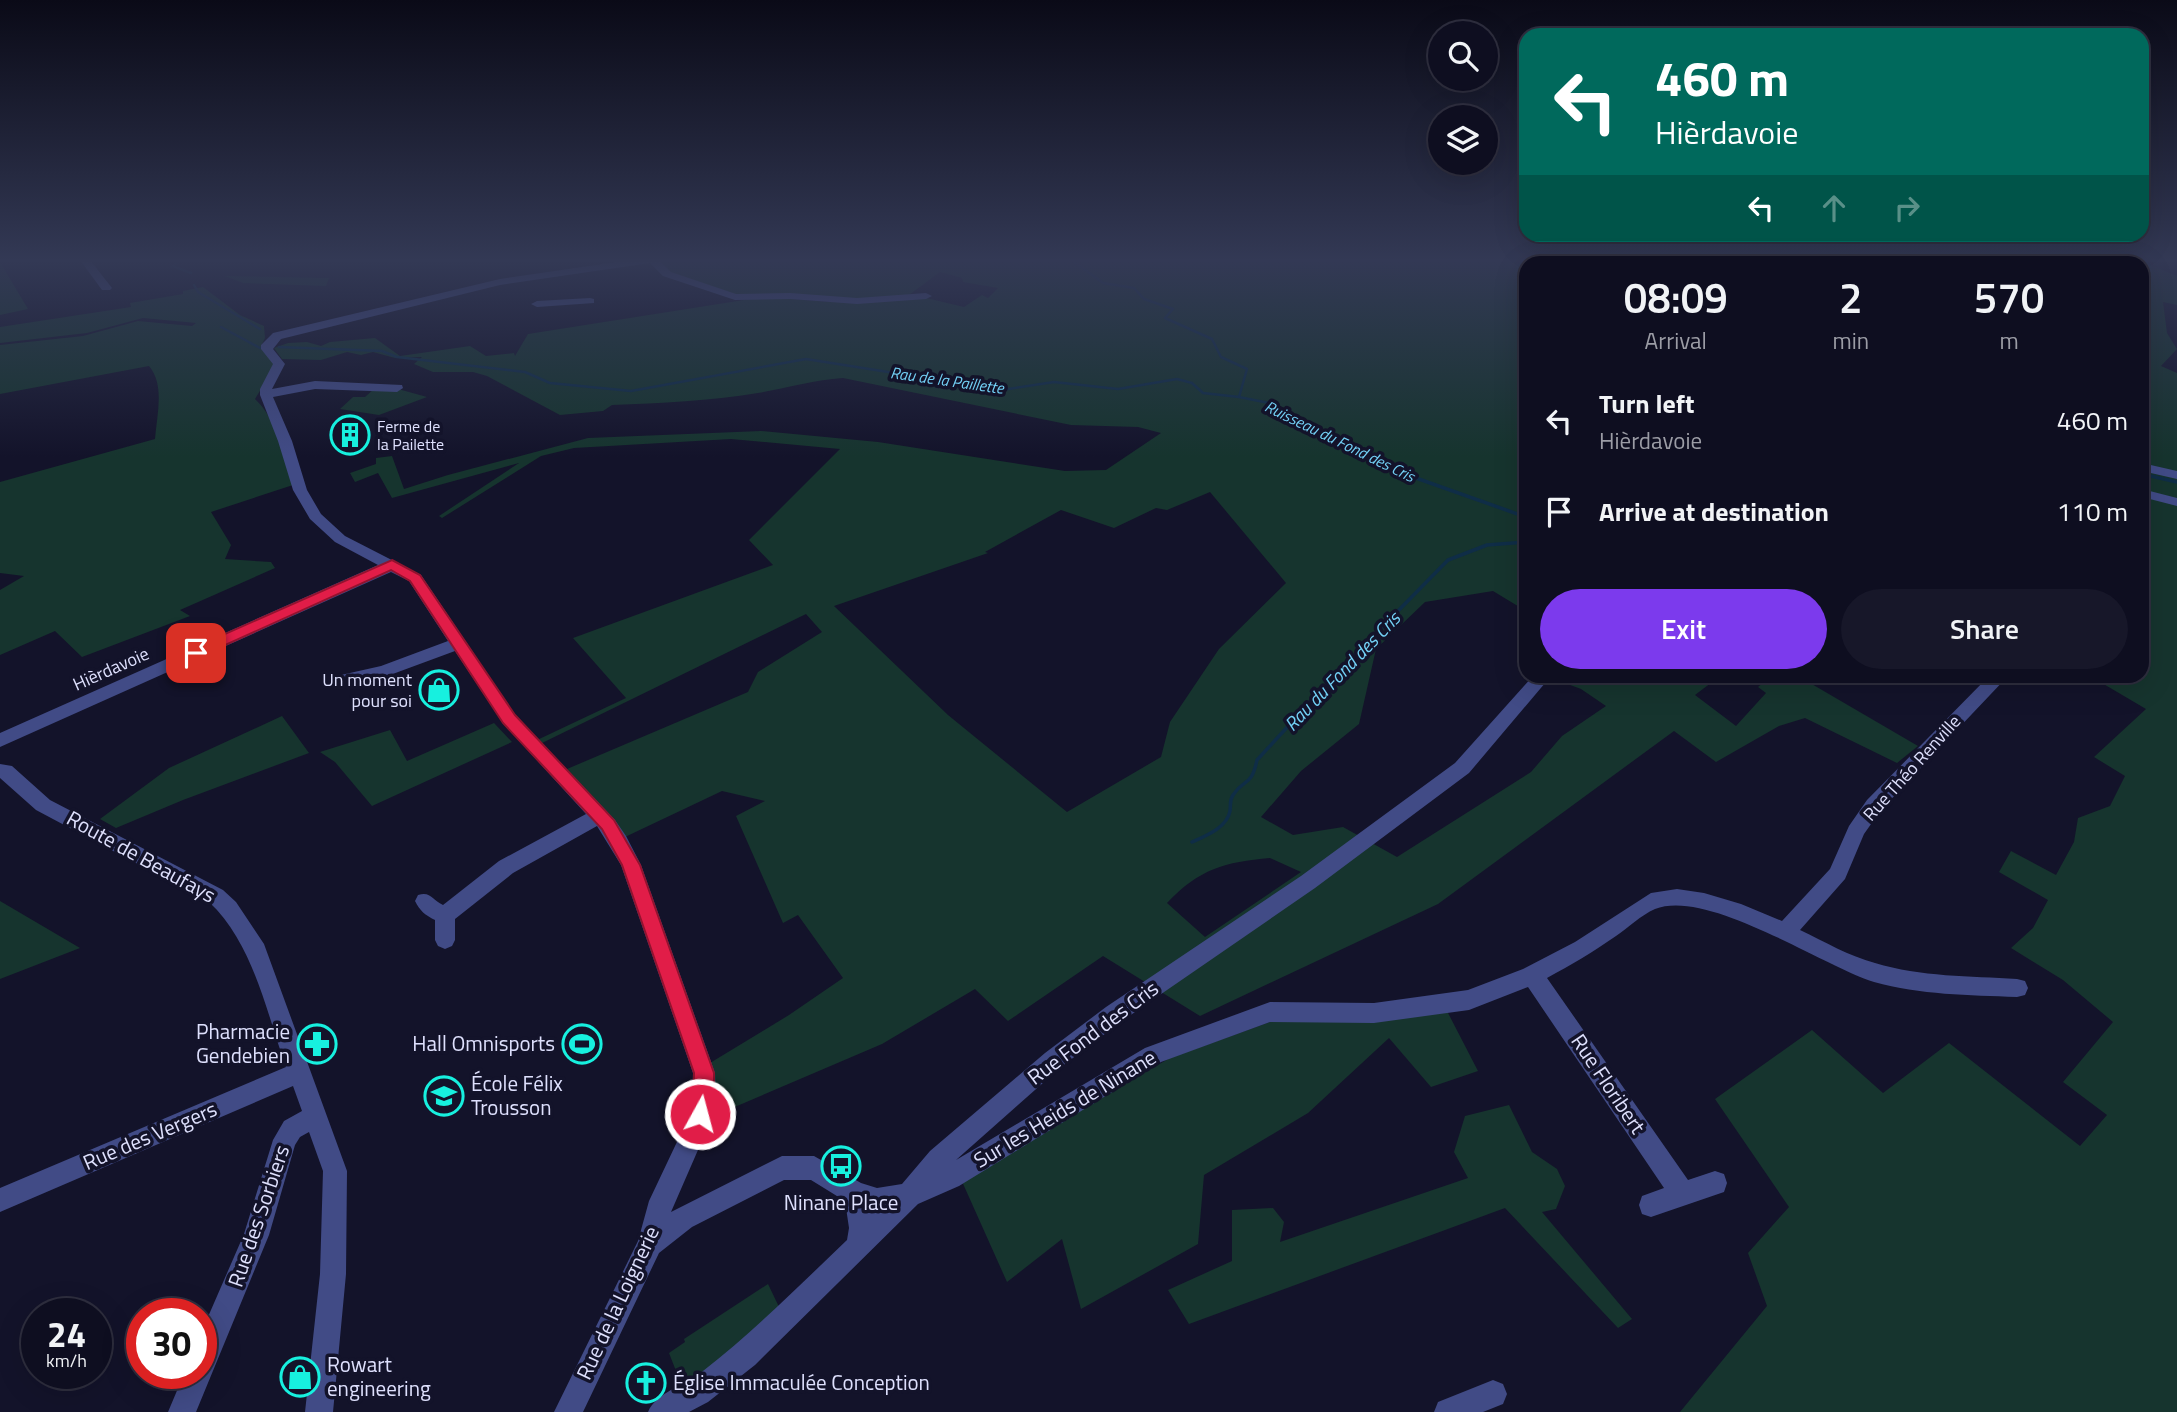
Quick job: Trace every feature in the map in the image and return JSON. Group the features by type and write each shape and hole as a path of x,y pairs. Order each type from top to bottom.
{"street":[{"path":"316,326 283,334 267,345 267,349 279,364 266,389 266,395 315,385 397,388"},
{"name":"Rue de la Loignerie","path":"266,395 285,441 300,490 315,516 340,539 415,578 509,719 619,841 631,865 704,1073 704,1100 696,1127 661,1201 650,1244 568,1412"},
{"path":"2149,469 2177,475"},
{"path":"2149,496 2177,502"},
{"name":"Hièrdavoie","path":"0,740 392,565"},
{"path":"338,681 384,671 459,643"},
{"name":"Rue Fond des Cris","path":"662,1412 698,1392 745,1355 858,1247 909,1195 939,1159 1052,1060 1114,1014 1308,882 1462,768 1536,683"},
{"name":"Rue Théo Renville","path":"1784,933 1822,894 1838,873 1856,831 1874,805 1992,683"},
{"name":"Route de Beaufays","path":"0,771 5,771 43,804 216,896 229,908 253,944 335,1171 333,1274 319,1412"},
{"path":"445,915 506,867 598,816"},
{"name":"Sur les Heids de Ninane","path":"909,1195 950,1178 1153,1055 1269,1012 1374,1013 1469,1000 1531,976 1582,948 1651,901 1661,898 1673,896 1701,900 1871,972 1900,979 2018,988"},
{"path":"425,901 430,908 445,915"},
{"path":"445,915 445,940"},
{"name":"Rue Floribert","path":"1531,976 1543,988 1683,1194"},
{"name":"Rue des Vergers","path":"0,1200 299,1072"},
{"name":"Rue des Sorbiers","path":"217,1328 256,1235 285,1140 292,1129 315,1116"},
{"path":"650,1244 667,1228 693,1213 782,1168 814,1168 856,1194 887,1200 909,1195"},
{"path":"1651,1205 1714,1183"},
{"path":"856,1194 862,1228 858,1247"},
{"path":"661,1201 676,1215 693,1213"},
{"path":"182,1412 192,1389"},
{"path":"1448,1412 1493,1394"}],"green space":[{"path":"114,326 87,333 0,343 0,327"},
{"path":"120,326 264,326 265,338 261,346 276,364 255,399 275,428 293,485 211,512 231,545 225,559 271,562 275,568 180,610 190,616 82,657 55,631 0,655 0,590 24,576 0,573 0,482 155,439 159,400 157,382 149,366 0,394 0,345 83,336"},
{"path":"579,326 1519,326 1519,607 1493,591 1425,602 1376,649 1359,724 1301,771 1261,817 1293,835 1343,827 1397,857 1531,772 1562,736 1606,706 1581,689 1565,683 1711,683 1695,695 1736,726 1766,693 1758,687 1763,683 1810,683 1918,746 1897,763 1805,718 1779,726 1716,762 1674,731 1438,904 1200,1016 1103,956 1008,1021 975,989 882,1044 716,1115 710,1063 843,978 798,915 783,923 736,816 765,801 722,791 625,837 567,769 748,692 758,672 822,632 806,614 540,744 535,741 626,698 573,638 773,565 749,540 840,449 731,439 574,448 541,456 442,518 439,516 519,463 392,498 378,473 355,482 350,473 376,464 376,458 392,456 404,489 588,438 761,431 878,442 1065,471 1106,470 1161,433 1138,427 1071,425 843,378 740,396 612,405 603,411 560,415 487,376 473,372 433,372 414,364 422,357 395,358 373,352 361,355 347,352 321,360 282,359 274,348 288,343 307,342 321,346 330,342 375,338 400,356 470,346 486,356 514,353 515,356 528,334","holes":["1210,492 1286,583 1219,649 1170,722 1161,757 1067,812 948,715 834,606 988,553 985,552 1061,510 1114,528 1156,508 1167,510","1270,858 1301,872 1205,937 1167,903 1190,882 1226,865"]},
{"path":"2149,326 2166,326 2167,333 2177,349 2161,366 2177,373 2177,1412 1680,1412 1767,1306 1748,1253 1789,1207 1715,1099 1812,1030 1883,1093 1949,1043 2080,1146 2107,1115 2063,1082 2113,1022 2063,980 2011,948 2033,928 2048,900 1999,872 2011,851 2056,875 2074,842 2078,818 2110,806 2125,776 2094,757 2146,709 2102,683 2149,683"},
{"path":"374,389 398,389 427,397 379,415 340,409 353,397 365,397"},
{"path":"282,716 309,753 116,828 100,819 169,768"},
{"path":"494,723 512,742 372,806 335,762 320,752 390,730 407,761"},
{"path":"0,901 80,948 0,979"},
{"path":"1447,1011 1478,1071 1431,1087 1389,1038 1308,1113 1204,1175 1198,1244 1081,1309 1062,1239 1007,1282 960,1177 1170,1058 1281,1018"},
{"path":"1509,1105 1532,1152 1557,1169 1565,1186 1556,1209 1542,1212 1632,1319 1618,1328 1505,1208 1189,1324 1168,1290 1232,1261 1232,1210 1273,1208 1284,1222 1280,1242 1468,1178 1454,1152 1465,1116"},
{"path":"768,1284 780,1309 683,1389 669,1353 685,1342 684,1339"}],"waterway":[{"name":"Rau de la Paillette","path":"255,326 260,329"},
{"name":"Ruisseau du Fond des Cris","path":"1183,326 1212,339 1221,357 1247,369 1239,397"},
{"name":"Rau de la Paillette","path":"221,327 260,348"},
{"name":"Rau de la Paillette","path":"279,347 382,351 397,357 525,372 550,383 631,391 806,359 1002,390 1054,382 1118,389 1177,379 1192,383 1203,393 1239,397"},
{"name":"Ruisseau du Fond des Cris","path":"1239,397 1269,403 1374,457"},
{"name":"Ruisseau du Fond des Cris","path":"1371,455 1416,478 1519,515"},
{"name":"Ruisseau du Fond des Cris","path":"2149,476 2177,482"},
{"name":"Rau du Fond des Cris","path":"1192,842 1215,831 1225,822 1232,797 1237,789 1250,779 1257,760 1339,671 1448,560 1487,545 1519,543"}],"place":[{"name":"Ferme de la Pailette","path":"350,435"},
{"name":"Un moment pour soi","path":"439,690"},
{"name":"Pharmacie Gendebien","path":"317,1044"},
{"name":"Hall Omnisports","path":"582,1044"},
{"name":"École Félix Trousson","path":"444,1096"},
{"name":"Ninane Place","path":"841,1166"},
{"name":"Rowart engineering","path":"300,1377"},
{"name":"Église Immaculée Conception","path":"646,1383"}],"route":[{"path":"196,653 392,565 415,578 509,719 608,825 619,841 631,865 676,987 704,1073 704,1100 700,1114"}]}
